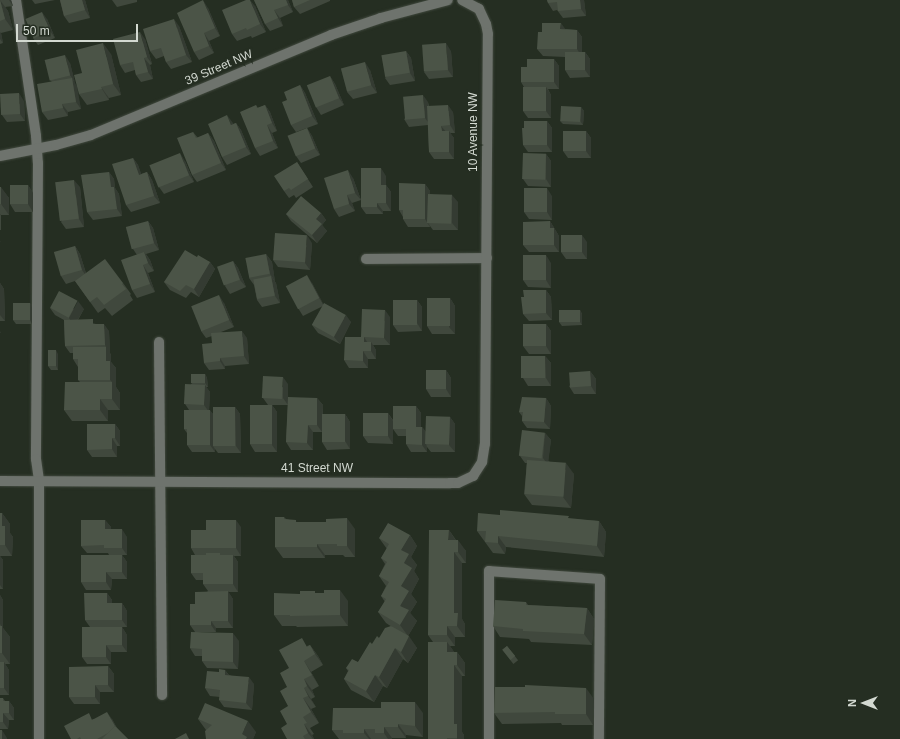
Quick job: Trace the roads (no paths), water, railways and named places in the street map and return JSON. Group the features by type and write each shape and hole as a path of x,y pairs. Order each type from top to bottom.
{"street":[{"path":"16,0 37,150 36,460 39,481 39,739"},
{"name":"39 Street NW","path":"0,156 37,150 108,129 331,35 381,18 448,0"},
{"name":"10 Avenue NW","path":"462,0 480,9 488,34 485,444 482,462 473,476"},
{"path":"366,259 486,258"},
{"path":"159,342 162,695"},
{"name":"41 Street NW","path":"0,481 159,483 458,483 473,476"},
{"path":"489,739 489,571 600,579 599,739"}]}
